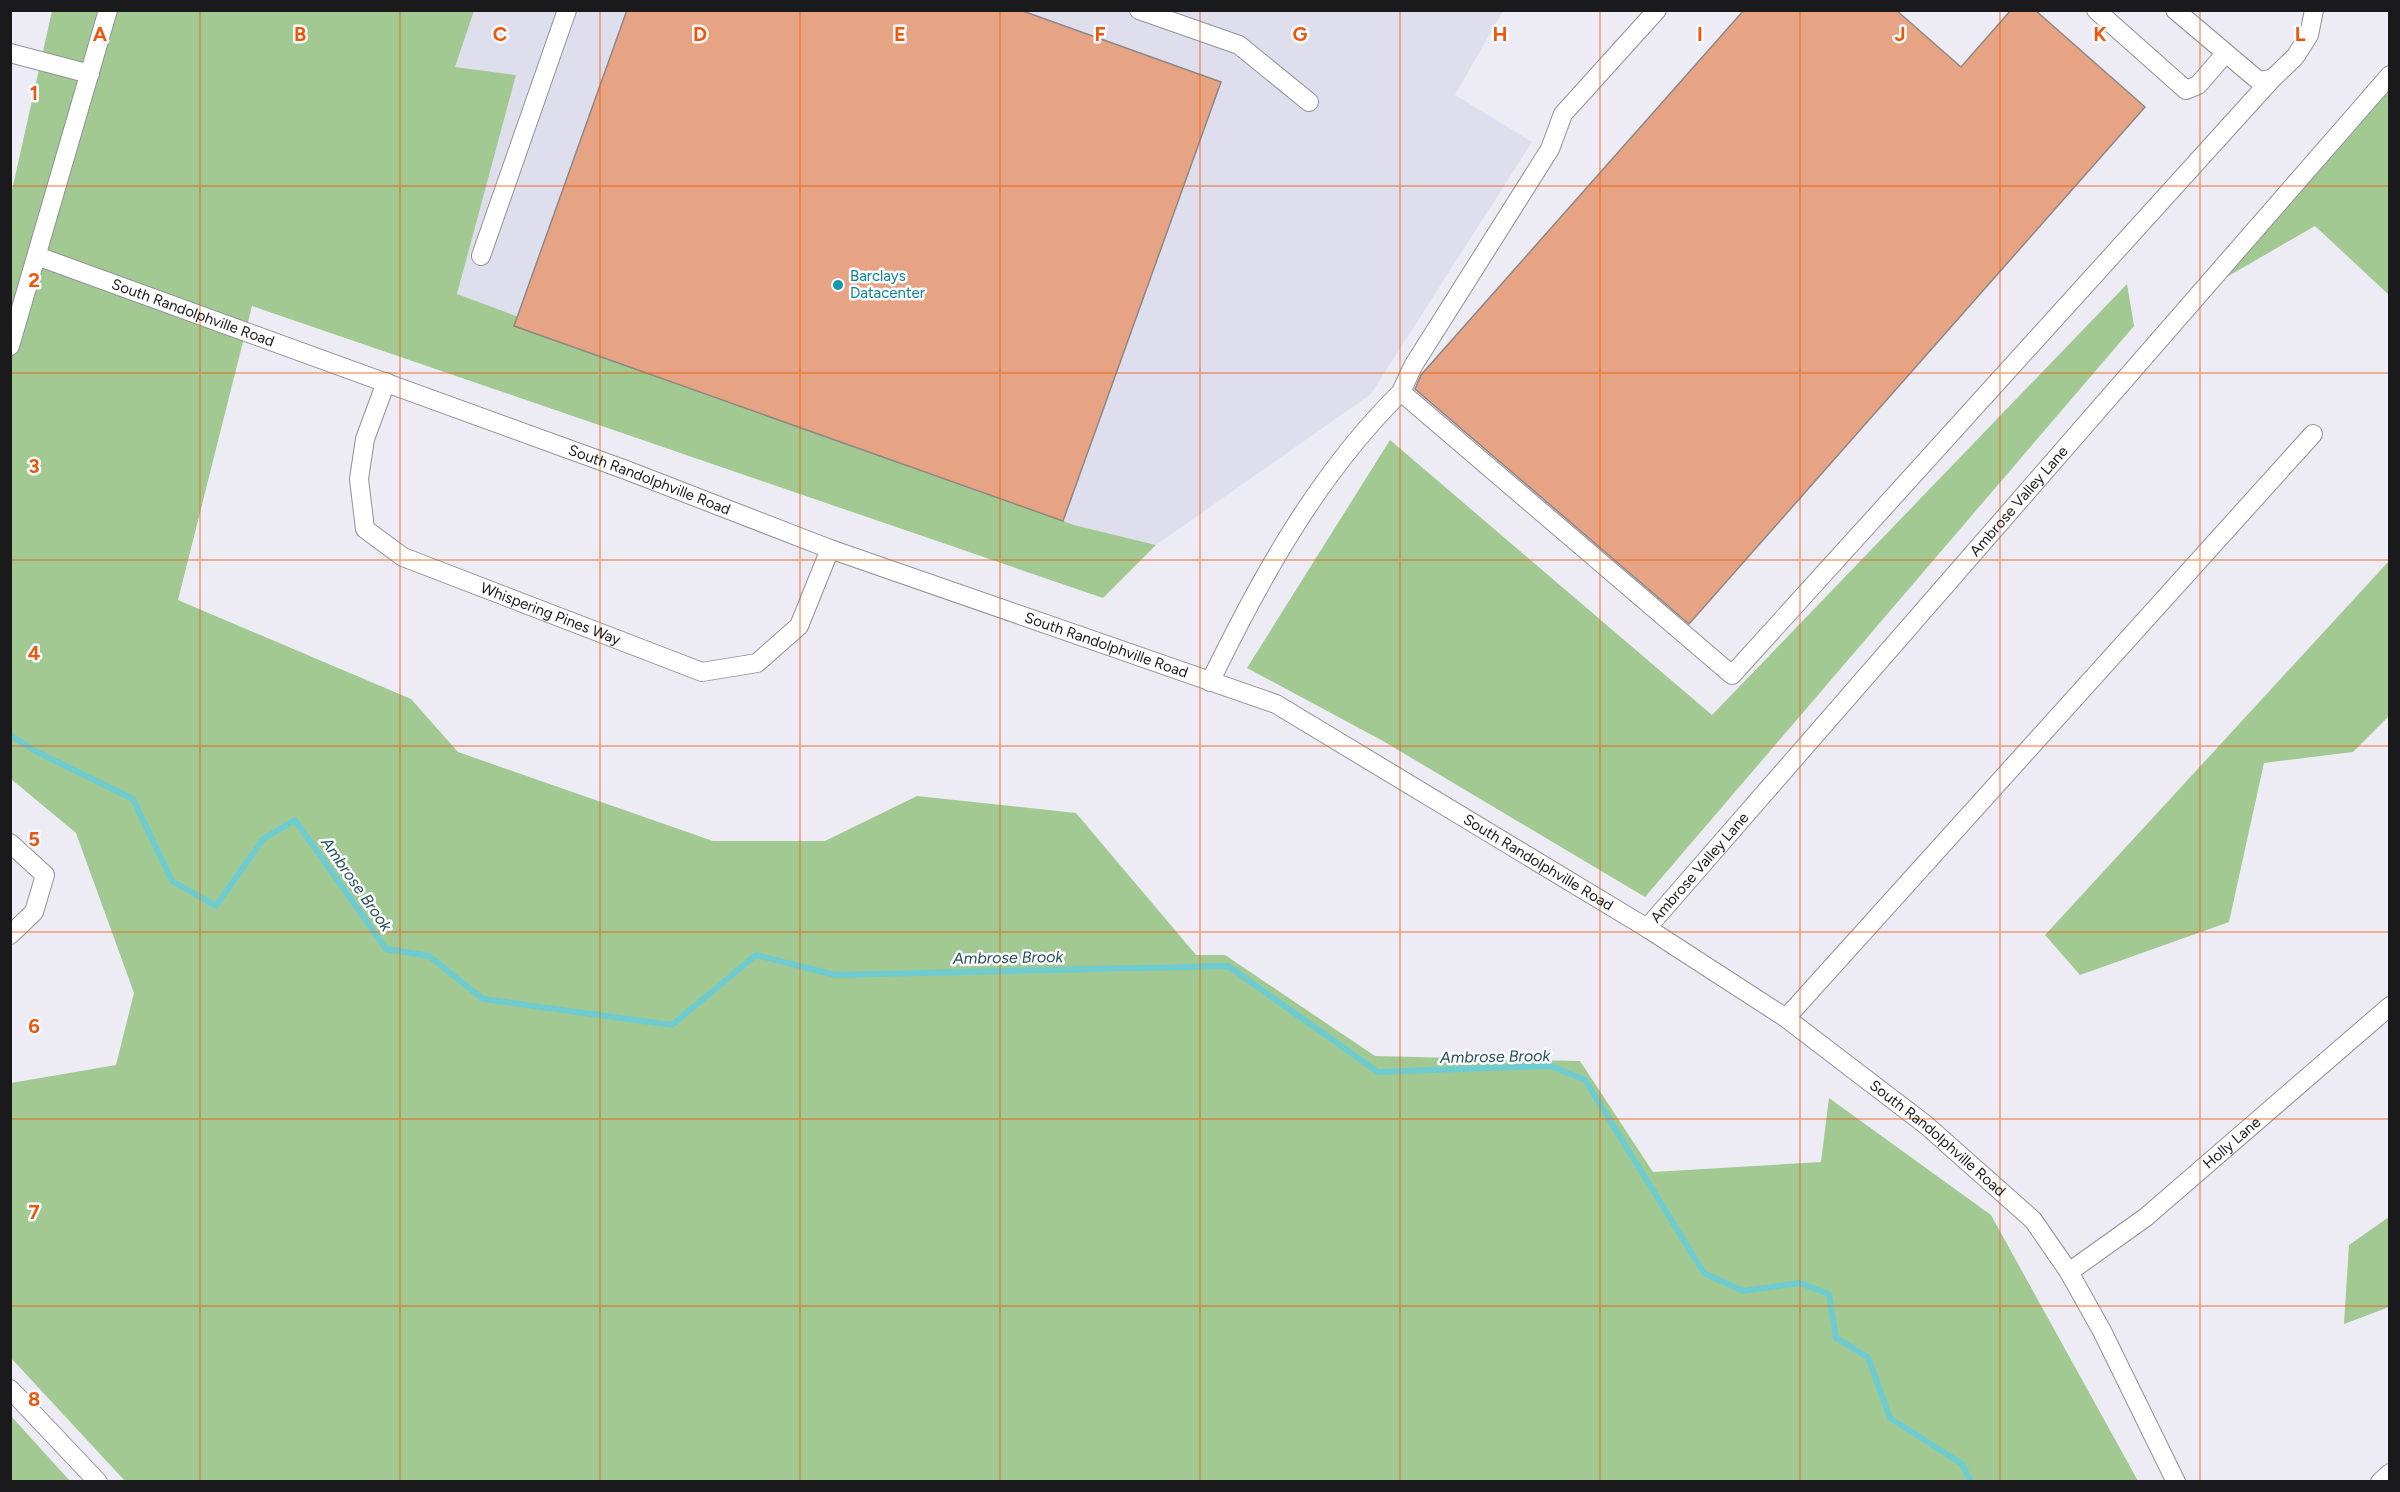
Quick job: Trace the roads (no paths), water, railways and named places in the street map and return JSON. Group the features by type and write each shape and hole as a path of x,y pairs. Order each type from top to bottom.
{"street":[{"path":"10,346 108,10"},
{"path":"481,256 567,10"},
{"path":"1210,682 1268,567 1346,452 1401,392 1413,366 1550,149 1563,114 1657,10"},
{"path":"2096,10 2186,90 2199,86 2225,54"},
{"path":"2175,10 2259,81 2272,79"},
{"path":"1401,392 1732,675 2272,79 2295,57 2309,35 2314,10"},
{"path":"1141,11 1239,45 1309,102"},
{"path":"10,53 90,74"},
{"name":"Ambrose Valley Lane","path":"1647,928 2390,75"},
{"name":"South Randolphville Road","path":"37,256 626,470 830,549 1276,704 1647,928 1786,1018 1926,1125 2033,1220 2069,1272 2102,1331 2175,1482"},
{"name":"Whispering Pines Way","path":"386,382 365,439 359,479 365,529 403,556 702,672 758,663 799,626 830,549"},
{"path":"1786,1018 2313,434"},
{"path":"10,843 45,875 34,912 10,935"},
{"name":"Holly Lane","path":"2069,1272 2146,1217 2390,1006"},
{"path":"10,1389 98,1482"},
{"path":"2380,1482 2390,1473"}],"waterway":[{"name":"Ambrose Brook","path":"10,735 37,752 133,799 172,881 216,906 263,839 295,820 386,949 429,956 483,999 672,1025 756,955 835,975 1228,966 1378,1072 1551,1066 1585,1080 1704,1273 1743,1291 1800,1283 1829,1294 1836,1338 1868,1357 1890,1418 1962,1464 1971,1482"}],"place":[{"name":"Barclays Datacenter","path":"838,285"}]}
